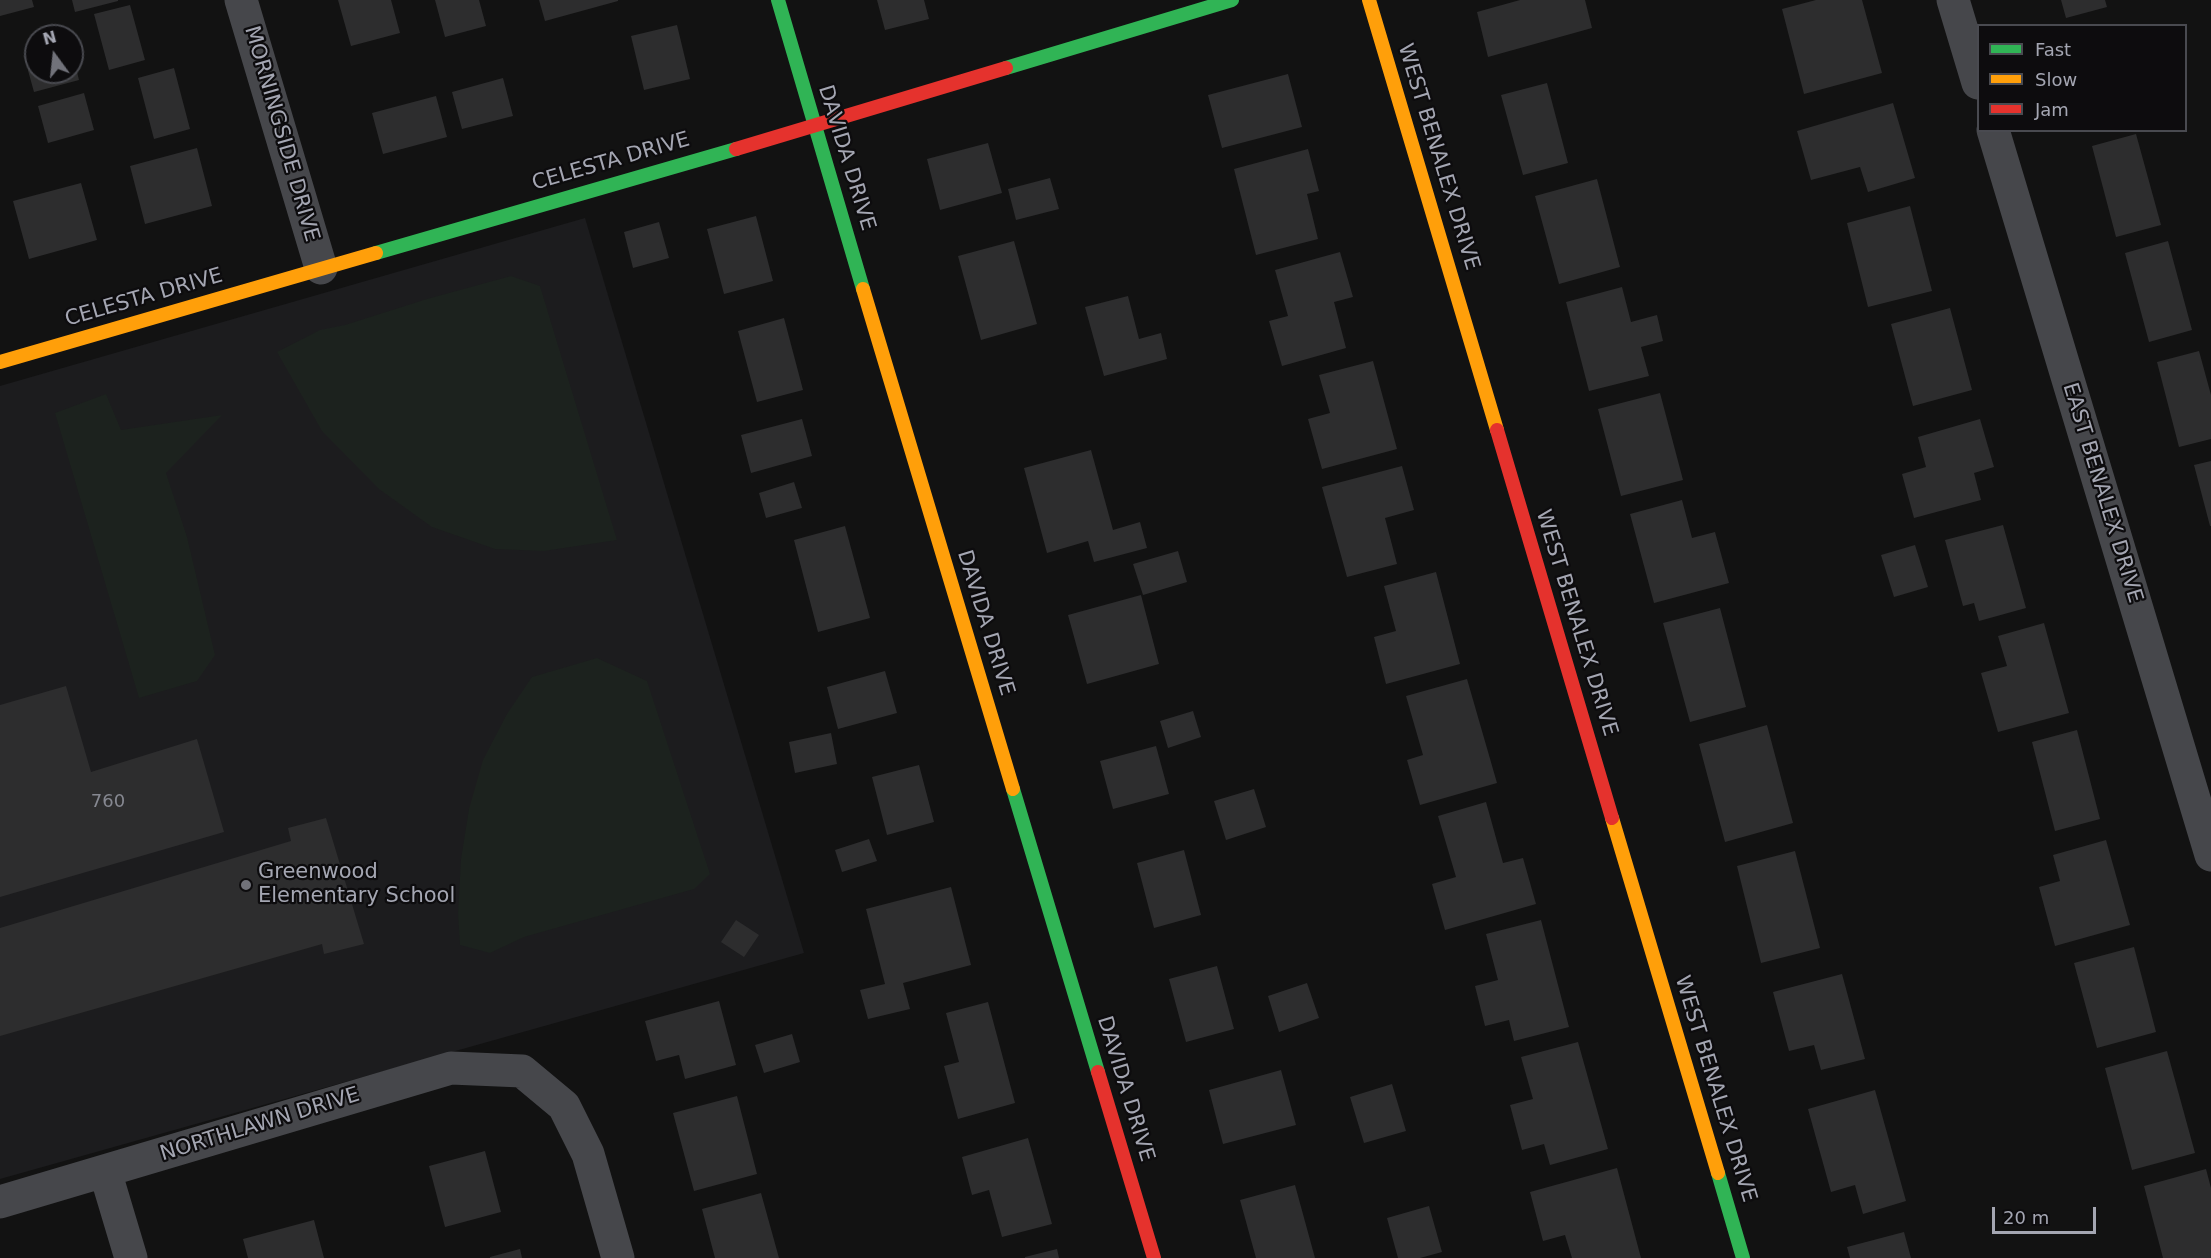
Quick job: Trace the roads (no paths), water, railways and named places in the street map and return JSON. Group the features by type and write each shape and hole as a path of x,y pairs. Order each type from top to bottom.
{"street":[{"name":"MORNINGSIDE DRIVE","path":"241,0 321,268"},
{"name":"DAVIDA DRIVE","path":"778,0 1154,1258"},
{"name":"CELESTA DRIVE","path":"0,362 814,126 1232,0"},
{"name":"WEST BENALEX DRIVE","path":"1369,0 1743,1258"},
{"path":"1953,0 1977,80"},
{"name":"EAST BENALEX DRIVE","path":"1994,132 2211,855"},
{"name":"NORTHLAWN DRIVE","path":"0,1202 451,1068 522,1071 564,1106 588,1154 618,1258"},
{"path":"105,1171 131,1258"}],"place":[{"name":"Greenwood Elementary School","path":"246,885"}]}
